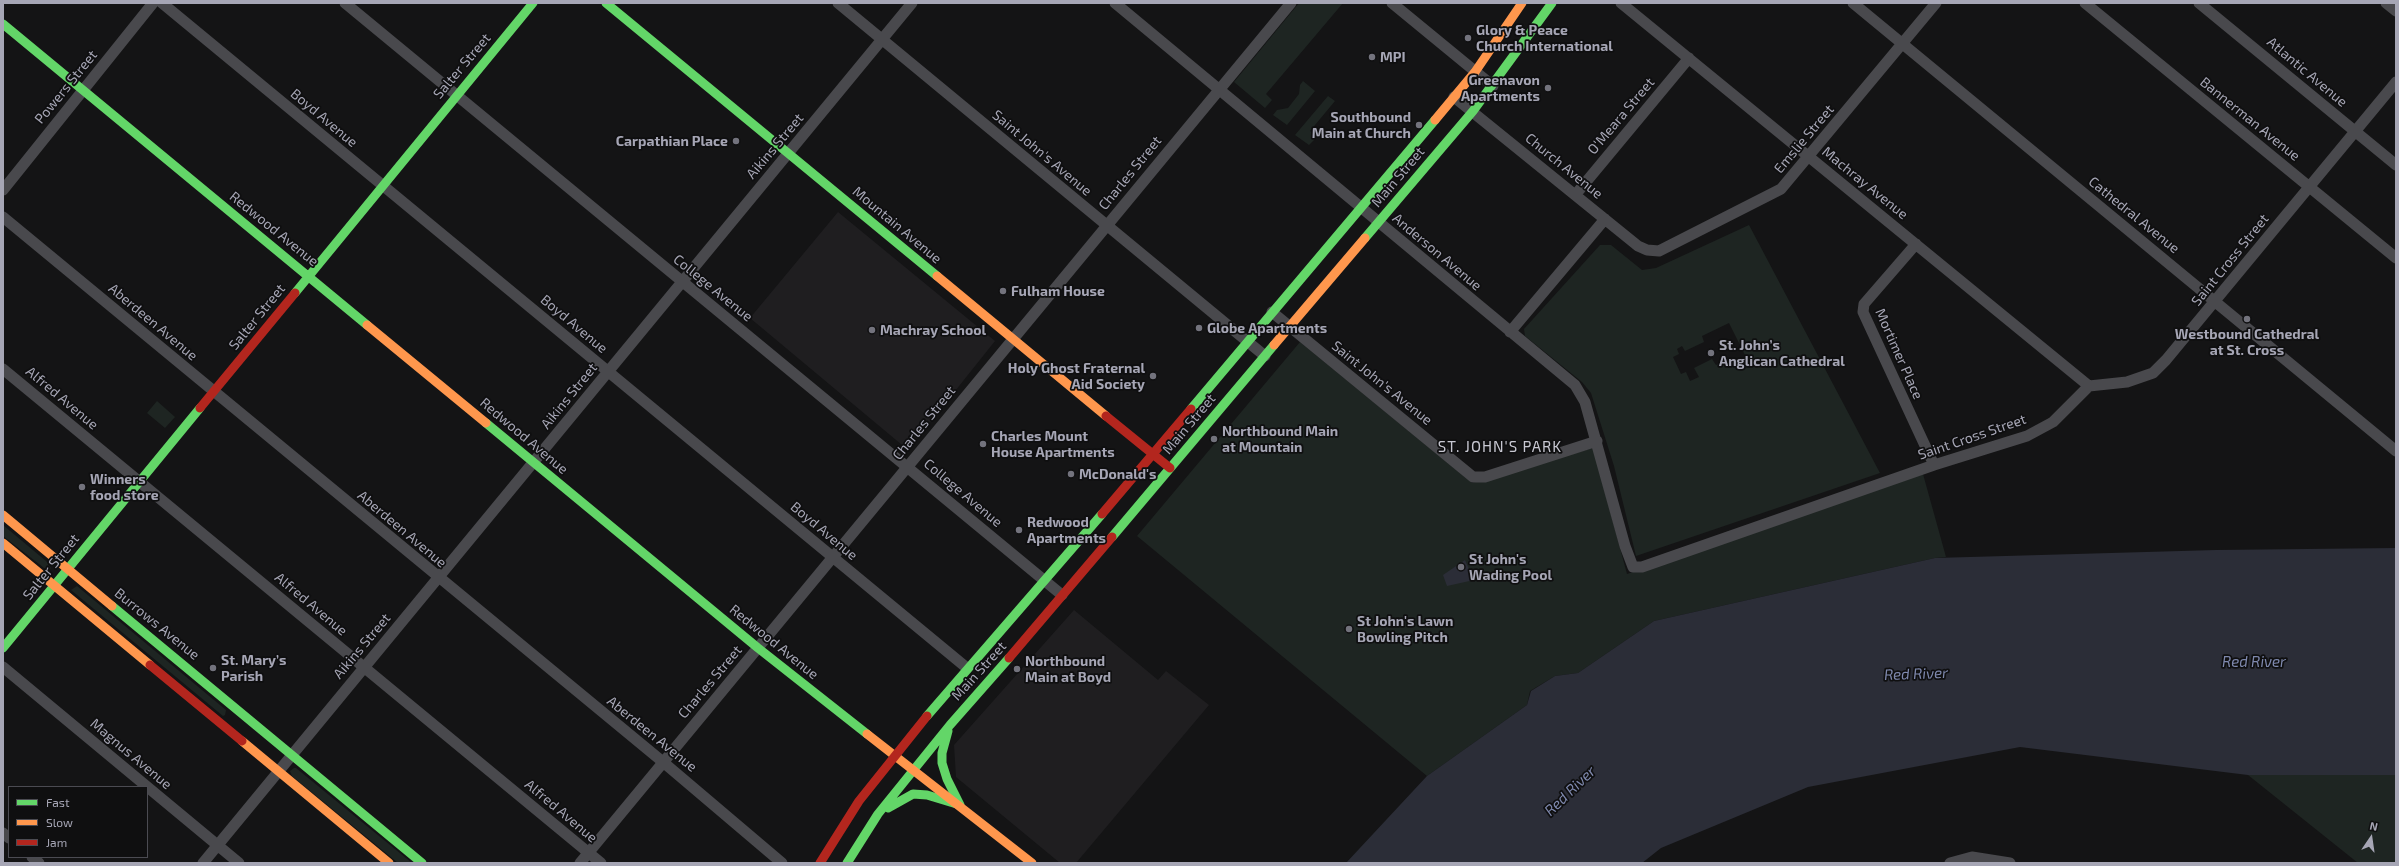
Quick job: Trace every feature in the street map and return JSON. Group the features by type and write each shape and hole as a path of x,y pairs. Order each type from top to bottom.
{"main road":[{"name":"Salter Street","path":"3,648 533,3"},
{"name":"Mountain Avenue","path":"606,3 1170,468"},
{"name":"Main Street","path":"820,863 859,801 895,756 967,668 1044,581 1475,72 1522,3"},
{"name":"Main Street","path":"848,863 878,814 950,725 1473,111 1493,86 1552,3"},
{"name":"Redwood Avenue","path":"3,24 758,648 1032,863"},
{"name":"Burrows Avenue","path":"3,515 422,863"},
{"path":"3,543 389,863"},
{"path":"950,725 942,753 942,763 946,779 960,806"},
{"path":"878,814 913,794 927,795 960,806"}],"street":[{"name":"Powers Street","path":"3,190 153,3"},
{"name":"Boyd Avenue","path":"162,3 967,668"},
{"name":"College Avenue","path":"345,3 682,282 908,466 1062,595"},
{"name":"Saint John's Avenue","path":"838,3 1265,356"},
{"name":"Aikins Street","path":"203,863 912,3"},
{"name":"Anderson Avenue","path":"1115,3 1575,385 1586,402 1625,546 1633,567"},
{"name":"Charles Street","path":"580,863 1291,3"},
{"path":"1392,3 1493,86"},
{"name":"Machray Avenue","path":"1622,3 2089,386"},
{"name":"Cathedral Avenue","path":"1853,3 2396,451"},
{"name":"Emslie Street","path":"1659,251 1781,189 1936,3"},
{"name":"Bannerman Avenue","path":"2085,3 2396,258"},
{"name":"Atlantic Avenue","path":"2199,3 2396,165"},
{"path":"2386,3 2396,11"},
{"name":"O'Meara Street","path":"1576,194 1689,58"},
{"name":"Saint Cross Street","path":"1633,567 1642,567 1934,466 2027,436 2053,422 2089,386 2127,382 2153,373 2216,302 2396,82"},
{"name":"Church Avenue","path":"1454,97 1576,194 1638,246 1647,250 1659,251"},
{"name":"Aberdeen Avenue","path":"3,218 663,762 782,863"},
{"path":"1510,332 1605,219"},
{"name":"Mortimer Place","path":"1916,244 1864,304 1863,312 1934,466"},
{"name":"Saint John's Avenue","path":"1272,312 1473,477 1485,478 1597,441"},
{"name":"Alfred Avenue","path":"3,369 601,863"},
{"name":"Magnus Avenue","path":"3,667 147,786"},
{"name":"Magnus Avenue","path":"148,787 239,863"},
{"path":"1950,863 1972,857 2010,863"}],"shaded area":[{"path":"1299,3 1343,3 1266,94 1272,100 1265,108 1234,82"},
{"path":"1303,81 1315,91 1287,125 1273,115 1277,110 1288,108 1299,94 1300,85"},
{"path":"1328,96 1335,101 1310,131 1317,137 1309,145 1295,135"},
{"name":"Machray School","path":"838,212 995,341 908,450 750,318"},
{"path":"1749,225 1880,473 1636,556 1614,466 1591,393 1582,382 1525,336 1524,329 1600,245 1611,245 1642,270 1656,268","holes":["1729,323 1746,357 1729,363 1727,360 1716,365 1712,359 1694,368 1699,377 1690,381 1686,372 1681,374 1673,357 1679,354 1677,349 1682,346 1685,351 1704,342 1702,336"]},
{"path":"1300,342 1472,483 1593,448 1627,574 1923,474 1946,557 1935,558 1654,621 1578,673 1555,676 1530,691 1527,705 1427,776 1137,536"},
{"path":"157,401 175,417 165,428 147,413"},
{"path":"3,525 46,561 51,568 48,571 3,536"},
{"path":"77,586 226,710 225,715 223,716 71,590"},
{"path":"1074,610 1158,680 1166,671 1209,705 1076,863 1060,863 956,777 954,745"},
{"path":"296,768 412,863 398,863 292,776 290,771"},
{"path":"2248,775 2396,775 2396,863 2358,863"}],"water":[{"name":"Red River","path":"2396,548 2396,775 2248,775 2020,747 1808,787 1661,848 1642,863 1346,863 1427,776 1527,705 1531,691 1555,676 1578,673 1654,621 1935,558 2216,550"},
{"name":"St John's Wading Pool","path":"1465,560 1474,580 1447,586 1443,575"}],"traffic: fast":[{"path":"295,293 533,3"},
{"path":"606,3 937,276"},
{"path":"1365,238 1473,111 1552,3"},
{"path":"3,24 367,325"},
{"path":"1191,409 1435,120"},
{"path":"1112,537 1274,345"},
{"path":"3,648 200,408"},
{"path":"486,423 758,648 867,734"},
{"path":"927,716 1102,514"},
{"path":"112,606 422,863"},
{"path":"847,863 878,814 950,725 1009,658"},
{"path":"948,731 942,753 942,763 947,779 960,805"},
{"path":"888,808 913,794 927,795 960,805"}],"traffic: slow":[{"path":"1435,120 1475,72 1522,3"},
{"path":"1274,345 1365,238"},
{"path":"937,276 1106,416"},
{"path":"367,325 486,423"},
{"path":"3,515 112,606"},
{"path":"3,543 150,665"},
{"path":"867,734 1032,863"},
{"path":"242,741 389,863"}],"traffic: jam":[{"path":"200,408 295,293"},
{"path":"1102,514 1191,409"},
{"path":"1106,416 1170,468"},
{"path":"1009,658 1112,537"},
{"path":"150,665 242,741"},
{"path":"820,863 859,801 927,716"}],"place":[{"name":"Glory & Peace Church International","path":"1468,38"},
{"name":"MPI","path":"1372,57"},
{"name":"Greenavon Apartments","path":"1548,88"},
{"name":"Southbound Main at Church","path":"1419,125"},
{"name":"Carpathian Place","path":"736,141"},
{"name":"Fulham House","path":"1003,291"},
{"name":"Westbound Cathedral at St. Cross","path":"2247,319"},
{"name":"Globe Apartments","path":"1199,328"},
{"name":"Machray School","path":"872,330"},
{"name":"St. John’s Anglican Cathedral","path":"1711,353"},
{"name":"Holy Ghost Fraternal Aid Society","path":"1153,376"},
{"name":"Northbound Main at Mountain","path":"1214,439"},
{"name":"Charles Mount House Apartments","path":"983,444"},
{"name":"McDonald's","path":"1071,474"},
{"name":"Winners food store","path":"82,487"},
{"name":"Redwood Apartments","path":"1019,530"},
{"name":"St John's Wading Pool","path":"1461,567"},
{"name":"St John's Lawn Bowling Pitch","path":"1349,629"},
{"name":"St. Mary’s Parish","path":"213,668"},
{"name":"Northbound Main at Boyd","path":"1017,669"}],"district":[{"name":"ST. JOHN'S PARK","path":"1500,447"}]}
